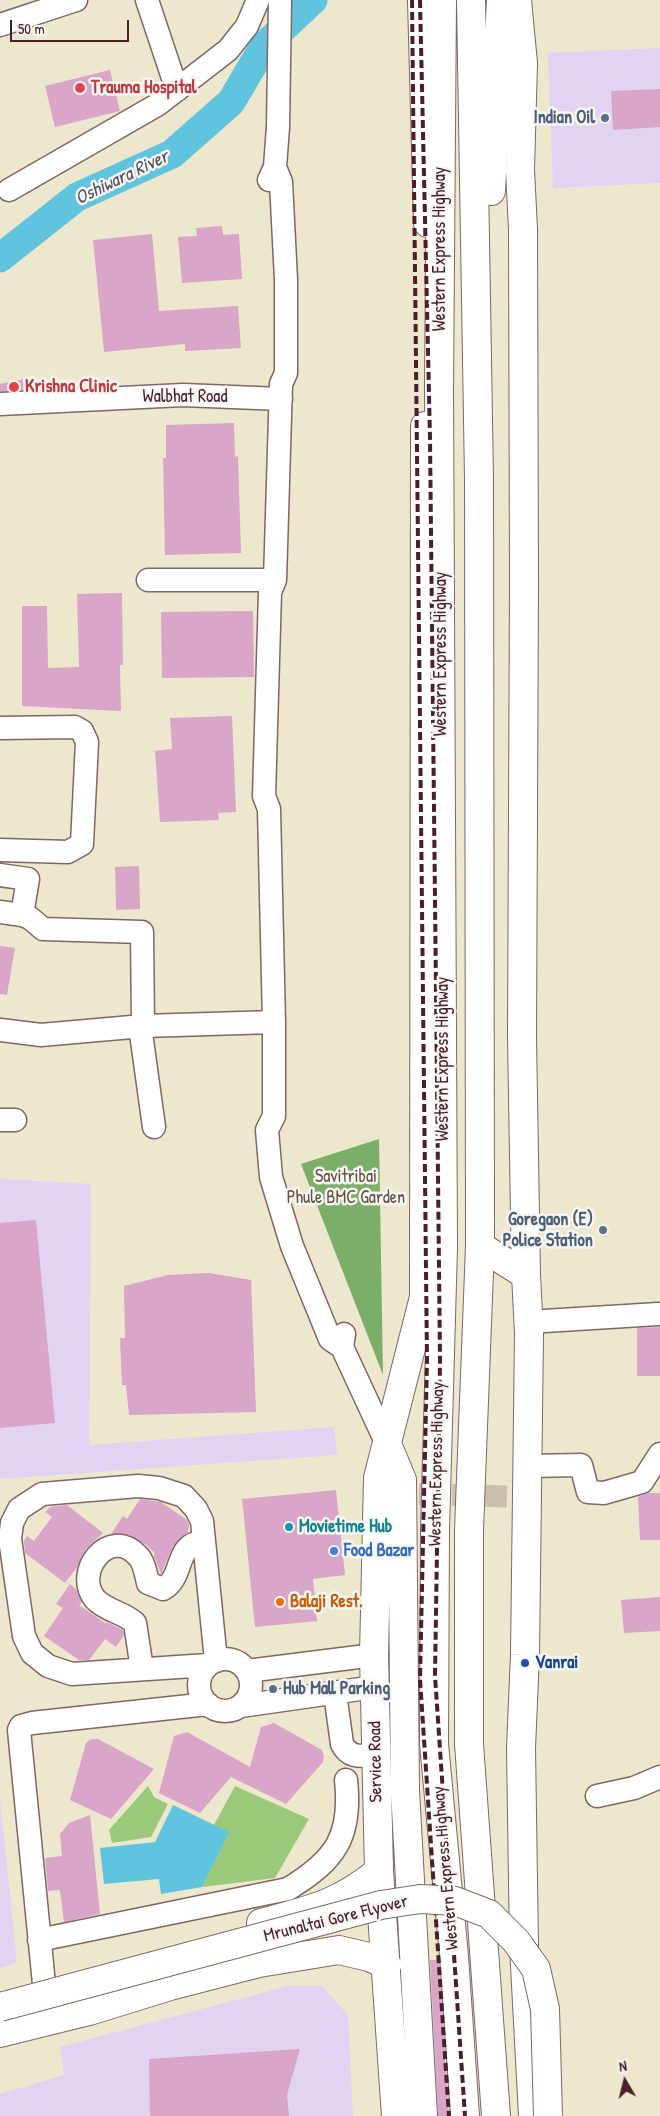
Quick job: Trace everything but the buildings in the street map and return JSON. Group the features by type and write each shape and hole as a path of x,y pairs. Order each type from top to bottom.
{"main road":[{"name":"Service Road","path":"396,2116 379,1871 374,1655 378,1478 424,1297 428,218 422,0"},
{"name":"Western Express Highway","path":"442,0 439,389 443,1247 435,1529 434,1744 454,1956 466,2116"},
{"name":"Western Express Highway","path":"471,0 480,478 480,1246 469,1530 469,1744 496,2116"},
{"path":"475,220 492,190 501,0"},
{"path":"517,0 523,63 520,170 523,239 524,572 522,1037 528,1322 525,1655 521,1748 524,1947 533,2116"},
{"path":"480,1246 526,1275"},
{"path":"387,1444 402,1480 405,1790 423,2116"},
{"path":"324,1906 356,1890 379,1871"},
{"name":"Mrunaltai Gore Flyover","path":"0,2007 381,1905 420,1899 455,1902 489,1914 516,1942 536,1969 545,2009 548,2116"},
{"path":"0,1996 44,1984 278,1905 324,1906 342,1911 350,1919 350,1939 348,1944 339,1950"},
{"path":"383,1919 411,1916"},
{"path":"0,2034 259,1963 339,1950 369,1957 387,1966"}],"street":[{"path":"0,25 76,0"},
{"path":"147,0 177,90"},
{"path":"10,190 126,124 177,90 228,50 247,26 273,2"},
{"path":"273,2 278,127 275,167 282,182 286,280 286,373 281,391 275,580 280,592 273,662 276,794 269,809 274,1022 274,1116 267,1130 299,1244 330,1339 342,1347 387,1444"},
{"name":"Walbhat Road","path":"0,404 281,391"},
{"path":"148,580 275,580"},
{"path":"0,728 75,727 82,731 87,742 82,844 68,852 0,850"},
{"path":"0,875 28,878 22,915"},
{"path":"0,912 30,918 43,929 142,932 142,1026 154,1126"},
{"path":"0,1030 41,1035 142,1026 274,1022"},
{"path":"528,1322 658,1314"},
{"path":"528,1466 581,1465 588,1492 604,1493 642,1482 660,1454"},
{"path":"241,1706 250,1692 250,1678 247,1671 234,1660 212,1663 142,1670 72,1674 48,1666 32,1654 24,1636 10,1539 12,1523 19,1509 42,1494 138,1486 152,1487 184,1496 196,1509 202,1521 212,1663 200,1680 202,1697 208,1704 224,1711 241,1706 374,1687"},
{"path":"142,1670 134,1622 104,1606 96,1599 89,1588 91,1564 98,1553 107,1547 127,1548 141,1560 148,1583 163,1589 173,1581 187,1547 196,1542 204,1542"},
{"path":"247,1671 374,1655"},
{"path":"39,1940 278,1905 288,1889 314,1872 334,1850 345,1832 338,1790 376,1776 356,1756 346,1751 342,1744 335,1692"},
{"path":"44,1984 19,1730 21,1726 32,1723 208,1704"},
{"path":"596,1796 634,1788 660,1776"}],"shaded area":[{"name":"Indian Oil","path":"660,48 660,183 553,188 548,53"},
{"path":"0,1179 91,1184 89,1445 334,1427 337,1455 0,1479"},
{"path":"0,1799 17,1963 0,1968"},
{"path":"288,1986 322,1986 348,2015 353,2116 0,2116 0,2094 64,2075 60,2047"}],"green space":[{"name":"Savitribai Phule BMC Garden","path":"379,1139 383,1375 301,1164"},
{"path":"148,1786 154,1797 168,1804 151,1837 112,1843 109,1830"},
{"path":"235,1786 309,1819 275,1878 202,1887 228,1832 214,1825"}],"water":[{"path":"173,1805 229,1832 202,1887 161,1894 159,1879 104,1884 100,1848 155,1842"}],"waterway":[{"name":"Oshiwara River","path":"0,258 77,197 172,154 231,102 264,46 313,0"}],"tunnel":[{"path":"386,1493 527,1497"}],"railway":[{"path":"412,0 427,1360 420,1679 449,2116"},
{"path":"420,0 430,438 440,1360 435,1676 465,2116"}],"place":[{"name":"Trauma Hospital","path":"80,88"},
{"name":"Indian Oil","path":"605,118"},
{"name":"Krishna Clinic","path":"14,387"},
{"name":"Goregaon (E) Police Station","path":"603,1230"},
{"name":"Movietime Hub","path":"289,1527"},
{"name":"Food Bazar","path":"334,1551"},
{"name":"Balaji Rest.","path":"280,1602"},
{"name":"Vanrai","path":"525,1663"},
{"name":"Hub Mall Parking","path":"273,1689"}]}
